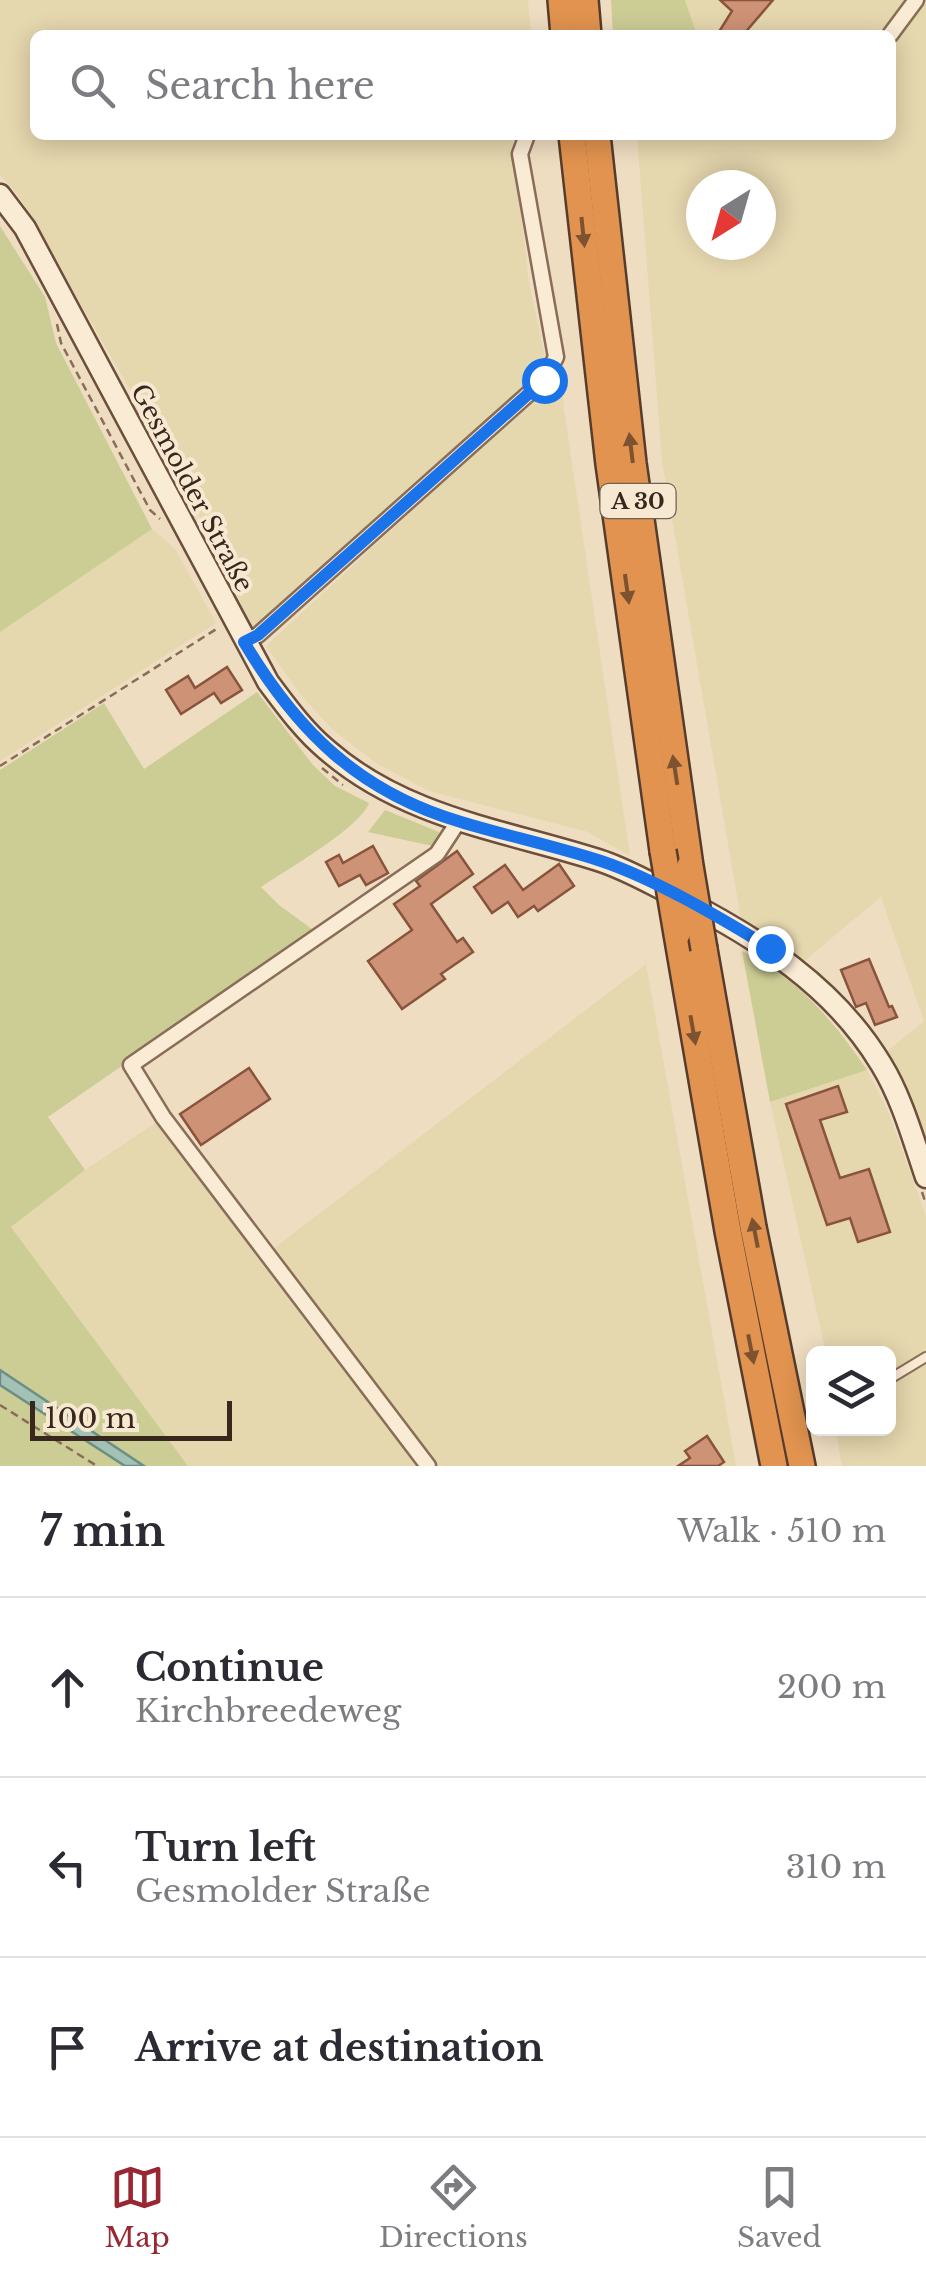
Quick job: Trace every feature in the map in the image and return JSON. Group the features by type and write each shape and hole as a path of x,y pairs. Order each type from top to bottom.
{"highway":[{"path":"562,0 564,30"},
{"path":"585,0 588,30"},
{"name":"A 30","path":"573,140 609,464 663,852 728,1231 774,1466"},
{"name":"A 30","path":"598,140 635,481 690,866 754,1226 802,1466"}],"street":[{"path":"894,30 916,0"},
{"path":"244,642 258,635 544,380 556,357 520,154 525,140"},
{"name":"Gesmolder Straße","path":"0,194 25,228 244,642 268,682 328,751 386,792 458,822 614,866 737,928 778,954 840,1009 883,1066 899,1100 923,1181"},
{"path":"428,1466 163,1116 131,1064 437,854 458,822"}],"lane":[{"path":"896,1375 926,1357"}],"path":[{"path":"0,766 233,621"},
{"path":"923,1181 926,1204"},
{"path":"0,1405 98,1466"}],"shaded area":[{"path":"0,0 528,0 531,30 30,30 30,140 514,140 529,283 546,362 536,381 256,629 203,522 125,381 18,195 0,175"},
{"path":"685,0 905,0 882,30 695,30"},
{"path":"916,0 926,0 926,1138 912,1099 885,1053 924,1021 881,897 804,961 741,919 662,461 637,140 896,140 895,30"},
{"path":"559,375 630,856 588,832 429,791 379,765 333,730 300,694 266,646"},
{"path":"152,529 175,549 216,623 0,761 0,632"},
{"path":"646,964 736,1466 435,1466 269,1252"},
{"path":"867,1070 888,1111 926,1216 926,1352 896,1371 896,1346 824,1346 770,1102"},
{"path":"158,1121 417,1458 415,1466 188,1466 11,1227"},
{"path":"926,1363 926,1466 842,1466 836,1436 896,1436 896,1381"},
{"path":"0,1370 144,1466 125,1466 0,1385"}],"green space":[{"path":"611,0 685,0 695,30 613,30"},
{"path":"0,226 45,297 56,343 152,529 0,632"},
{"path":"257,692 313,765 335,786 369,803 338,836 261,887 316,932 48,1117 85,1170 11,1227 188,1466 144,1466 0,1370 0,770 104,703 144,769"},
{"path":"385,810 439,832 437,847 368,832"},
{"path":"742,951 797,987 841,1034 867,1070 770,1102"},
{"path":"0,1385 125,1466 0,1466"}],"building":[{"path":"720,0 773,0 747,30 720,30 732,11"},
{"path":"227,667 242,690 221,703 214,693 181,714 166,690 188,676 195,688"},
{"path":"373,846 388,873 366,885 360,875 339,886 326,862 339,855 343,863"},
{"path":"457,851 473,874 431,904 457,942 463,938 473,952 441,974 445,979 402,1009 368,961 412,930 394,904 420,886 416,881"},
{"path":"559,864 574,886 538,911 534,906 518,917 508,902 492,913 474,887 505,865 523,890"},
{"path":"869,959 897,1017 875,1025 866,1003 856,1007 841,970"},
{"path":"249,1068 270,1099 201,1145 180,1114"},
{"path":"838,1086 847,1112 820,1120 840,1178 869,1169 890,1232 858,1242 850,1218 827,1225 786,1104"},
{"path":"707,1436 724,1462 718,1466 678,1466 690,1458 685,1451"}],"route":[{"path":"544,380 258,635 244,642 268,682 316,740 386,792 458,822 614,866 770,948"}]}
